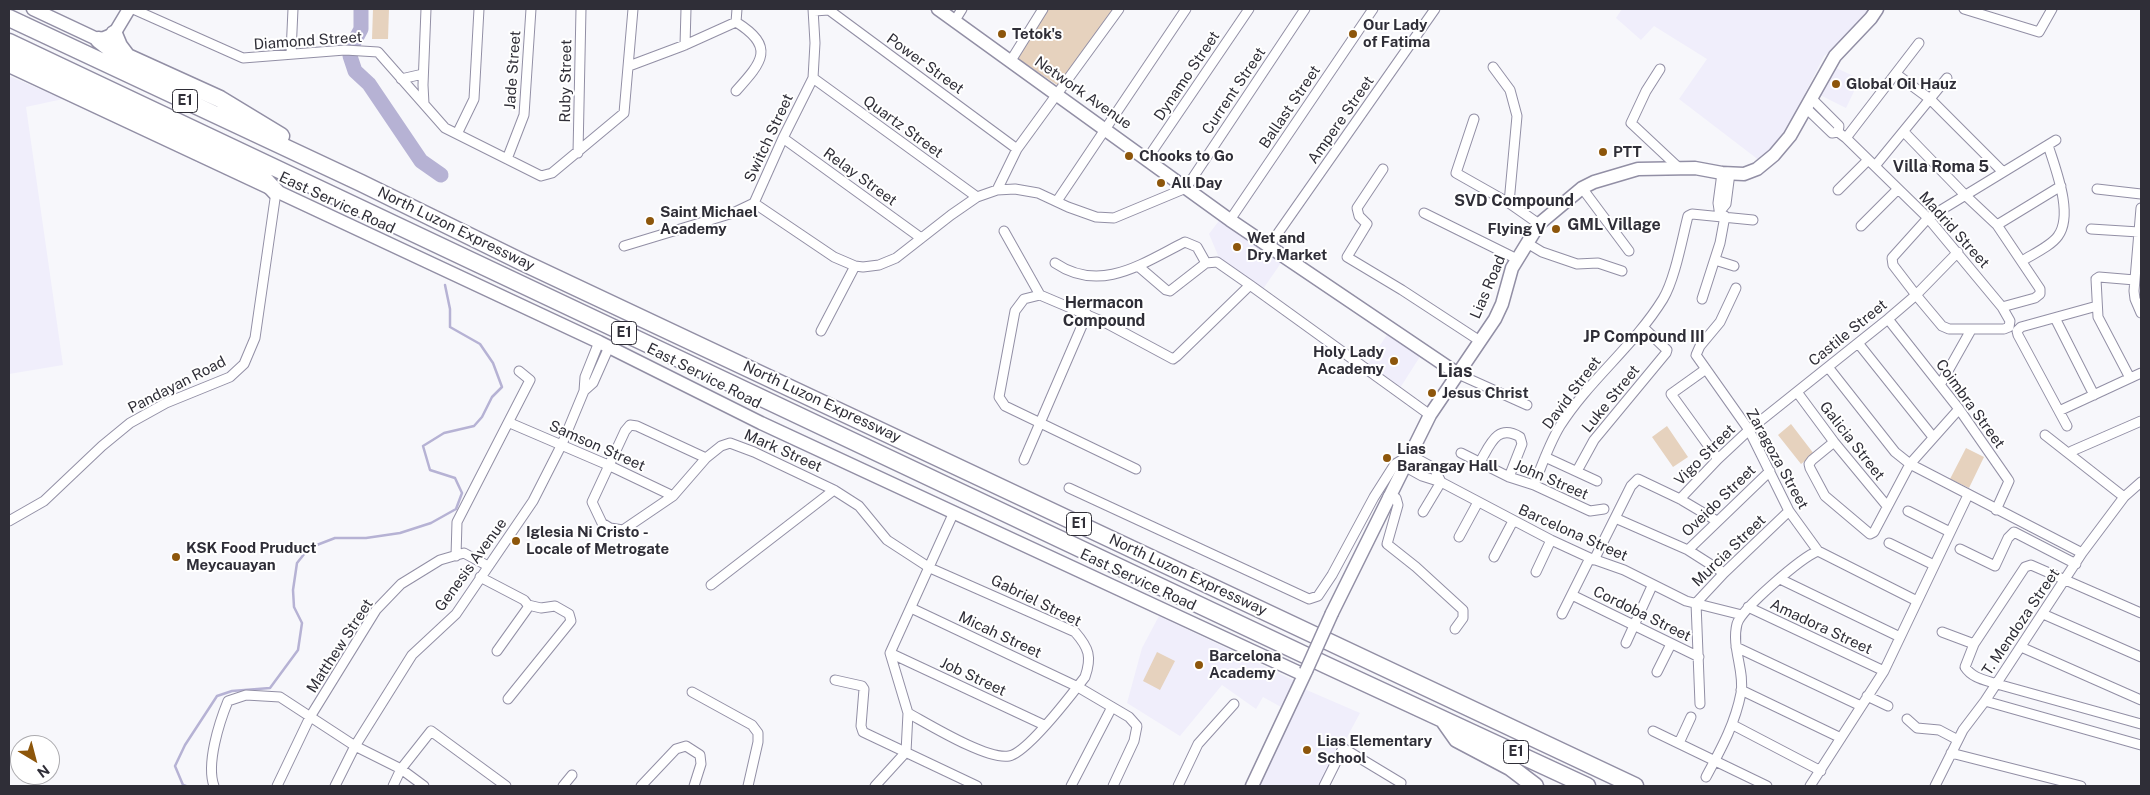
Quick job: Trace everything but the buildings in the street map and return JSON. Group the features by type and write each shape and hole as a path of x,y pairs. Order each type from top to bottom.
{"highway":[{"name":"North Luzon Expressway","path":"9,18 361,183 522,262 1635,786"},
{"path":"114,34 119,46 128,58"},
{"path":"99,40 112,50 128,58 220,99 361,183"},
{"name":"North Luzon Expressway","path":"9,42 1443,720 1587,786"},
{"path":"9,56 251,171 263,178 276,192"},
{"path":"1443,720 1457,739 1510,768 1535,786"}],"main road":[{"path":"33,9 99,40 114,34 129,9"},
{"name":"Network Avenue","path":"938,9 1230,220 1458,374"},
{"name":"Lias Road","path":"1252,786 1388,496 1430,416 1495,319 1502,304 1512,268 1539,224 1582,188 1594,182 1638,168 1695,168 1744,174 1757,169 1774,155 1790,136 1835,56 1871,18 1877,9"},
{"name":"East Service Road","path":"9,66 604,345 762,423 1305,673"}],"street":[{"name":"Diamond Street","path":"133,9 243,58 251,59 291,53 345,50 378,52 445,128 541,176 552,174 624,113 633,9"},
{"path":"291,53 293,9"},
{"path":"424,104 423,74 426,9"},
{"path":"457,134 474,99 479,9"},
{"name":"Jade Street","path":"507,159 524,115 531,9"},
{"name":"Ruby Street","path":"578,153 581,9"},
{"path":"685,45 686,9"},
{"path":"736,22 737,9"},
{"path":"954,22 962,9"},
{"path":"1010,62 1043,9"},
{"path":"997,190 1017,149 1119,9"},
{"path":"1057,201 1186,9"},
{"name":"Dynamo Street","path":"1147,159 1249,9"},
{"name":"Current Street","path":"1186,188 1305,9"},
{"name":"Ballast Street","path":"1230,220 1372,9"},
{"name":"Ampere Street","path":"1269,246 1435,9"},
{"path":"1964,9 2038,32 2052,9"},
{"name":"Power Street","path":"813,10 830,10 1017,149"},
{"name":"Switch Street","path":"624,246 733,213 754,203 783,138 813,78 815,44 813,10"},
{"path":"629,66 685,45 736,22"},
{"path":"736,22 752,32 762,49 760,61 736,91"},
{"path":"1842,135 1896,74 1919,43"},
{"path":"1493,66 1510,90 1517,116 1509,203"},
{"path":"1660,69 1646,91 1631,123 1679,168"},
{"path":"401,79 423,74"},
{"path":"1896,74 1930,99 2003,172"},
{"name":"Quartz Street","path":"813,78 977,197"},
{"path":"1838,190 1872,163 1904,132 1947,78"},
{"name":"Madrid Street","path":"1809,104 1839,126 1842,135 1928,218 1958,252 2002,308 2010,322 2009,327 2004,329 1971,330"},
{"path":"1474,119 1456,173 1509,203 1539,224"},
{"path":"1904,132 1964,195 1997,225 2040,289 2040,294 2035,298 2002,308"},
{"name":"Relay Street","path":"783,138 921,238"},
{"path":"1940,384 1971,330 1949,329 1942,326 1893,265 1892,258 1928,218 2056,140"},
{"path":"2022,261 2058,237 2064,212 2061,186 2048,146"},
{"path":"1383,169 1357,208 1359,216 1367,224 1347,257 1480,341"},
{"path":"1702,299 1715,260 1722,214 1726,204 1726,173"},
{"path":"1997,225 2061,186"},
{"path":"754,203 834,257 855,266 879,265 896,258 977,197 997,190 1016,189 1032,192 1096,217 1114,218 1186,188"},
{"path":"1582,188 1629,251"},
{"path":"1861,226 1898,189"},
{"path":"2097,189 2141,194"},
{"name":"Pandayan Road","path":"9,521 44,501 102,446 130,423 166,403 230,377 244,364 255,338 276,192"},
{"path":"2141,208 2134,299 2141,314"},
{"path":"1424,213 1517,259"},
{"name":"David Street","path":"1534,485 1560,426 1580,399 1643,327 1664,298 1679,253 1688,216 1692,214 1722,214"},
{"path":"1722,214 1753,220"},
{"path":"2091,229 2139,232"},
{"path":"1004,232 1040,295"},
{"path":"1055,263 1067,271 1100,277 1120,274 1185,242 1197,247 1206,263"},
{"path":"1526,243 1542,252 1577,264 1598,263 1622,271"},
{"name":"Castile Street","path":"1749,430 1888,319 1916,295 1958,252"},
{"path":"1715,260 1734,266"},
{"path":"1138,266 1166,290 1170,291 1206,263 1217,262 1430,416"},
{"path":"821,331 855,266"},
{"path":"2130,378 2098,317 2096,279 2099,277 2135,280"},
{"path":"1136,469 1005,406 998,397 1015,311 1024,299 1040,295 1087,314 1173,358 1250,285"},
{"name":"Zaragoza Street","path":"1736,288 1720,322 1700,346 1696,355 1749,430 1789,512 1818,551"},
{"path":"2067,426 2017,331 2021,327 2097,306"},
{"path":"1024,460 1087,314"},
{"path":"2055,318 2094,395"},
{"name":"Coimbra Street","path":"1888,319 1959,409 2009,481 1996,510"},
{"name":"Luke Street","path":"1577,471 1594,440 1666,353 1667,350 1664,346 1643,327"},
{"path":"1858,343 1933,437"},
{"name":"Genesis Avenue","path":"335,786 355,746 412,655 456,614 533,501 562,444 584,391 585,377 604,345"},
{"path":"1828,367 1895,452 1910,464 2082,553"},
{"path":"1706,369 1672,394 1718,459"},
{"path":"488,566 464,554 456,556 457,522 510,423 530,380 519,371"},
{"path":"2059,411 2141,373"},
{"path":"1458,374 1527,405"},
{"name":"Galicia Street","path":"1797,392 1834,442 1887,506"},
{"path":"1834,442 1809,464 1810,468 1826,496 1870,534 1874,532 1910,464 1959,409"},
{"path":"2072,451 2141,421"},
{"name":"Samson Street","path":"510,423 562,444 673,496"},
{"path":"608,465 624,431 630,425 637,426 706,458"},
{"name":"Vigo Street","path":"1680,500 1718,459 1749,430"},
{"path":"1480,462 1494,439 1502,432 1512,432 1520,437 1522,444 1510,477"},
{"path":"2045,435 2124,496"},
{"name":"Mark Street","path":"608,465 592,502 602,523 610,528 623,530 673,496 706,458 721,446 730,443 754,452 834,490 859,506 887,540 930,568"},
{"name":"John Street","path":"1461,453 1590,512 1604,509"},
{"path":"1545,457 1597,481"},
{"path":"1069,488 1309,600 1318,596 1332,575 1374,497 1395,464 1407,460"},
{"name":"Barcelona Street","path":"1407,460 1434,468 1441,482"},
{"name":"Barcelona Street","path":"1407,460 1422,476 1441,482 1513,521 1592,559 1624,570 1652,586 1686,601 1742,615"},
{"name":"Oveido Street","path":"1688,550 1770,471"},
{"path":"1562,614 1631,486 1638,480 1680,500 1717,521"},
{"path":"1423,512 1441,482"},
{"name":"T. Mendoza Street","path":"1936,786 1963,730 1997,684 2082,553 2124,496 2141,482"},
{"path":"711,585 834,490"},
{"path":"1810,786 1884,671 1968,495"},
{"path":"1388,496 1396,498 1398,505 1387,544 1416,566 1463,610 1463,618 1455,629"},
{"path":"1459,537 1478,502"},
{"path":"1908,511 1950,532"},
{"path":"875,786 906,752 908,714 890,653 954,512"},
{"name":"Murcia Street","path":"1700,704 1696,603 1724,573 1789,512"},
{"path":"1615,518 1688,550 1724,573"},
{"path":"1494,557 1513,521"},
{"path":"1960,549 1995,566 2008,538 2014,532 2076,564"},
{"path":"1536,572 1551,540"},
{"path":"1889,543 1934,565"},
{"path":"1706,777 1733,725 1741,690 1736,647 1737,624 1748,607 1803,559 1818,551 1917,600"},
{"name":"Matthew Street","path":"277,786 310,717 376,610 401,584 440,560 456,556"},
{"path":"2141,613 2031,565 2025,567 1974,644 1966,667 1969,672 1976,676 1997,684 2141,724"},
{"name":"Gabriel Street","path":"908,714 989,755 1009,756 1024,748 1078,687 1085,677 1090,663 1086,644 1075,632 930,568"},
{"path":"480,577 524,600 528,605 541,608 555,606 569,614 571,621 508,699"},
{"path":"1780,580 1900,637"},
{"path":"1626,642 1652,586"},
{"name":"Cordoba Street","path":"1572,595 1699,657"},
{"path":"497,651 527,610 528,605"},
{"name":"Amadora Street","path":"1748,607 1884,671"},
{"name":"Micah Street","path":"911,608 1078,687 1129,717 1137,726 1134,741 1113,786"},
{"path":"2043,614 2141,657"},
{"path":"1942,632 1974,644"},
{"path":"1657,672 1672,644"},
{"path":"1736,647 1861,706"},
{"path":"2021,647 2141,700"},
{"name":"Job Street","path":"890,653 1044,725"},
{"path":"835,680 864,688 861,726 863,732 977,786"},
{"path":"1741,690 1841,738"},
{"path":"692,692 752,725 758,733 758,742 748,786"},
{"path":"214,786 210,776 222,715 228,700 246,695 280,697 355,746 401,769 424,786"},
{"path":"1867,696 1888,706"},
{"path":"1985,701 2141,745"},
{"path":"1178,786 1198,744 1234,704"},
{"path":"1072,786 1112,707"},
{"path":"1679,743 1691,717"},
{"path":"1907,720 1917,728 1939,730 1958,740"},
{"path":"1733,725 1821,771"},
{"path":"393,786 401,769 431,731 506,786"},
{"path":"1653,731 1767,786"},
{"path":"641,786 676,749 686,746 700,755 701,764 694,786"},
{"path":"1324,786 1343,748 1402,783 1400,786"},
{"path":"1951,753 2080,786"},
{"path":"563,786 572,775"}],"shaded area":[{"path":"373,9 389,9 388,39 372,39"},
{"path":"1046,9 1110,9 1116,12 1063,89 1017,58"},
{"path":"1622,9 1872,9 1838,46 1824,56 1783,137 1760,161 1679,99 1707,59 1654,26 1641,40 1616,18"},
{"path":"1832,66 1860,79 1846,108 1818,94"},
{"path":"9,76 63,99 26,107 63,365 9,374"},
{"name":"Wet and Dry Market","path":"1221,218 1281,263 1263,289 1220,260 1209,234"},
{"name":"Holy Lady Academy","path":"1388,333 1421,355 1400,388 1366,367"},
{"path":"1791,424 1814,454 1801,464 1778,435"},
{"path":"1667,426 1688,457 1673,467 1652,437"},
{"path":"1966,448 1984,457 1969,488 1950,479"},
{"name":"Barcelona Academy","path":"1159,616 1295,681 1281,707 1263,697 1256,709 1222,685 1180,736 1127,703 1142,648"},
{"path":"1157,652 1175,661 1160,690 1143,681"},
{"name":"Lias Elementary School","path":"1302,688 1360,713 1321,786 1256,786"}],"waterway":[{"path":"361,9 361,29 353,44 350,56 355,71 369,84 421,161 441,175"},
{"path":"186,786 183,785 175,766 185,745 217,696 232,691 270,688 298,650 302,623 294,607 293,590 297,563 309,548 335,538 366,538 400,533 431,523 456,509 462,493 455,478 430,470 423,446 444,433 474,426 482,417 492,397 502,387 493,363 480,344 450,327 450,309 445,285"}],"place":[{"name":"Tetok's","path":"1002,34"},
{"name":"Our Lady of Fatima","path":"1353,34"},
{"name":"Global Oil Hauz","path":"1836,84"},
{"name":"PTT","path":"1603,152"},
{"name":"Chooks to Go","path":"1129,156"},
{"name":"All Day","path":"1161,183"},
{"name":"Saint Michael Academy","path":"650,221"},
{"name":"Flying V","path":"1556,229"},
{"name":"Wet and Dry Market","path":"1237,247"},
{"name":"Holy Lady Academy","path":"1394,361"},
{"name":"Jesus Christ","path":"1432,393"},
{"name":"Lias Barangay Hall","path":"1387,458"},
{"name":"Iglesia Ni Cristo - Locale of Metrogate","path":"516,541"},
{"name":"KSK Food Pruduct Meycauayan","path":"176,557"},
{"name":"Barcelona Academy","path":"1199,665"},
{"name":"Lias Elementary School","path":"1307,750"}],"district":[{"name":"Villa Roma 5","path":"1941,167"},
{"name":"SVD Compound","path":"1514,201"},
{"name":"GML Village","path":"1614,225"},
{"name":"Hermacon Compound","path":"1104,312"},
{"name":"JP Compound III","path":"1644,337"},
{"name":"Lias","path":"1455,371"}]}
